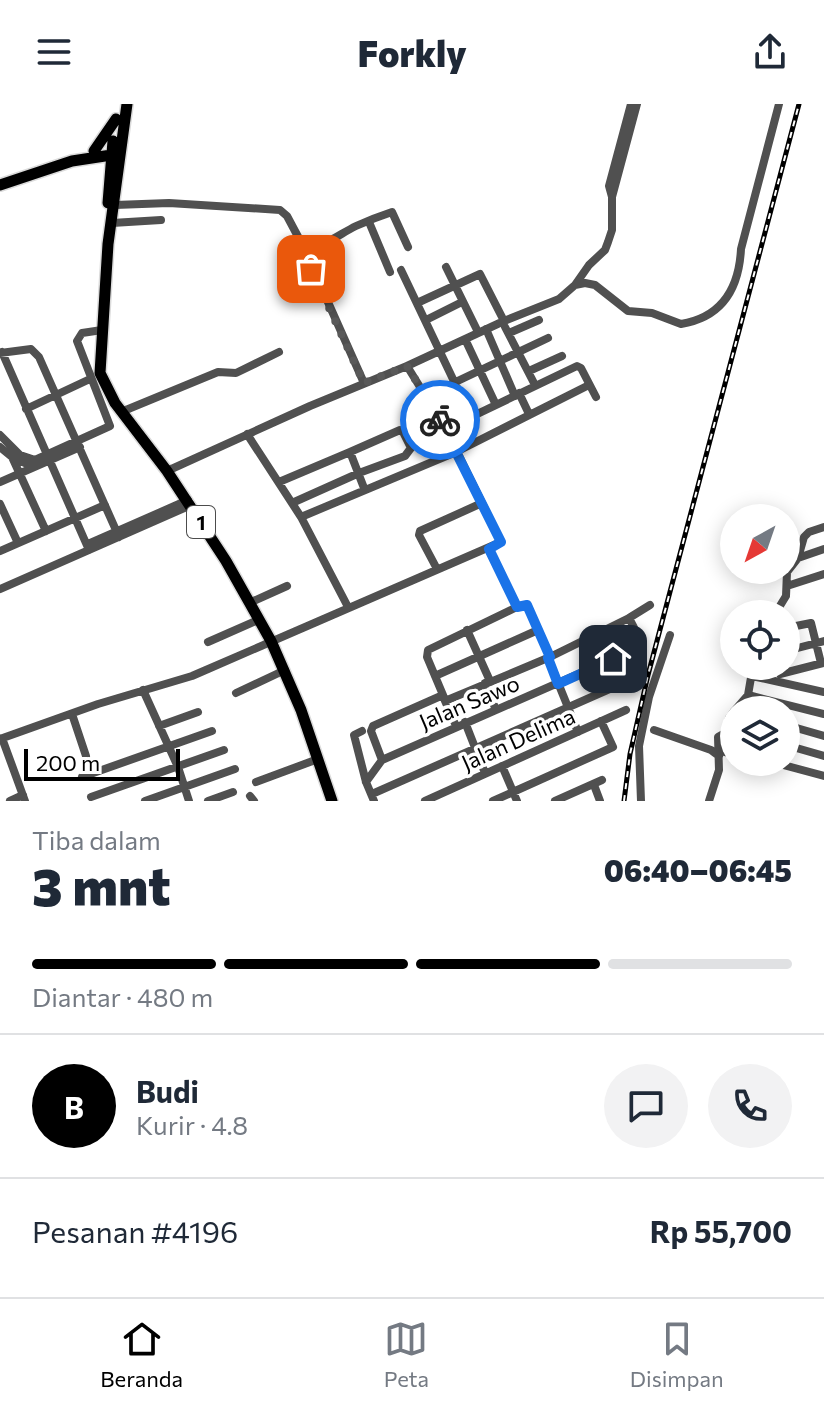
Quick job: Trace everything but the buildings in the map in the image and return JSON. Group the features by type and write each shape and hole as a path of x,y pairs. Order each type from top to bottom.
{"highway":[{"path":"114,153 120,104"},
{"path":"93,154 104,160 114,153 127,104"},
{"path":"93,154 116,119"},
{"path":"1,183 93,154 114,153"},
{"name":"1","path":"108,244 115,205 114,153"},
{"name":"1","path":"114,153 100,373 121,412 189,503 271,641 285,670 332,801"}],"street":[{"path":"506,327 559,299 605,250 612,230 612,197 634,104"},
{"path":"575,285 595,285 628,311 652,313 681,324 713,311 734,289 740,270 741,249 779,104"},
{"path":"115,205 169,203 280,210 291,222 303,246 364,383"},
{"path":"303,246 318,246 392,212 408,247"},
{"path":"112,223 161,220"},
{"path":"369,222 390,272"},
{"path":"446,267 462,302 529,414"},
{"path":"401,270 471,417"},
{"path":"417,303 482,275 535,385"},
{"path":"426,320 462,302"},
{"path":"167,471 482,331 539,320"},
{"path":"0,482 110,426 77,338 82,333 102,330"},
{"path":"426,396 548,338"},
{"path":"465,339 496,405"},
{"path":"88,548 1,352 31,349 35,352 57,394 118,535"},
{"path":"121,412 215,373 236,373 279,352"},
{"path":"529,371 562,356"},
{"path":"10,801 24,798 1,739 192,676 501,542 446,429 407,366"},
{"path":"446,429 577,366 596,397"},
{"path":"26,409 90,379"},
{"path":"301,517 456,452 589,385"},
{"path":"279,482 400,430 409,443 409,454 292,503"},
{"path":"247,434 301,517 348,607"},
{"path":"0,435 25,457 35,460 48,458"},
{"path":"1,449 34,467"},
{"path":"350,452 364,488"},
{"path":"12,457 46,531"},
{"path":"2,584 189,503"},
{"path":"437,569 419,535 420,531 482,503"},
{"path":"0,504 18,543"},
{"path":"0,551 105,505"},
{"path":"800,551 804,537 824,527"},
{"path":"489,549 517,607"},
{"path":"800,557 824,549"},
{"path":"784,600 787,586 824,574"},
{"path":"249,603 287,586"},
{"path":"382,760 371,731 373,726 549,657 650,605"},
{"path":"485,773 476,748 444,698 427,657 428,650 517,607 528,607 578,732"},
{"path":"362,731 354,735 373,797 630,680 640,647 636,629 629,618"},
{"path":"208,642 258,620"},
{"path":"800,624 809,622 820,642 823,663 800,669"},
{"path":"467,630 479,655 496,710"},
{"path":"435,676 538,630"},
{"path":"641,801 639,746 649,697 670,635"},
{"path":"800,647 820,642"},
{"name":"Jalan Sawo","path":"366,782 382,760 640,647"},
{"path":"236,693 285,670"},
{"path":"751,680 748,695 752,696"},
{"path":"790,680 824,692"},
{"path":"814,688 824,685"},
{"path":"799,696 801,686"},
{"path":"146,689 189,801"},
{"path":"800,707 824,714"},
{"name":"Jalan Delima","path":"425,801 626,710"},
{"path":"158,726 198,712"},
{"path":"72,714 86,756"},
{"path":"493,801 515,797 613,747 601,721"},
{"path":"800,729 821,735 813,753"},
{"path":"654,730 711,750 719,756"},
{"path":"82,777 212,731"},
{"path":"709,801 719,770 720,736"},
{"path":"800,749 824,756"},
{"path":"91,797 224,750"},
{"path":"256,782 318,759"},
{"path":"502,766 515,797"},
{"path":"111,768 119,787"},
{"path":"145,801 235,769"},
{"path":"800,769 824,776"},
{"path":"555,801 598,783 600,801"},
{"path":"208,801 233,792"}],"railway":[{"path":"624,801 630,754 648,675 799,104"}],"way so far":[{"path":"311,269 364,383 407,366 440,420"}],"route":[{"path":"440,420 501,542 489,549 517,607 527,605 534,616 558,684 613,659"}]}
